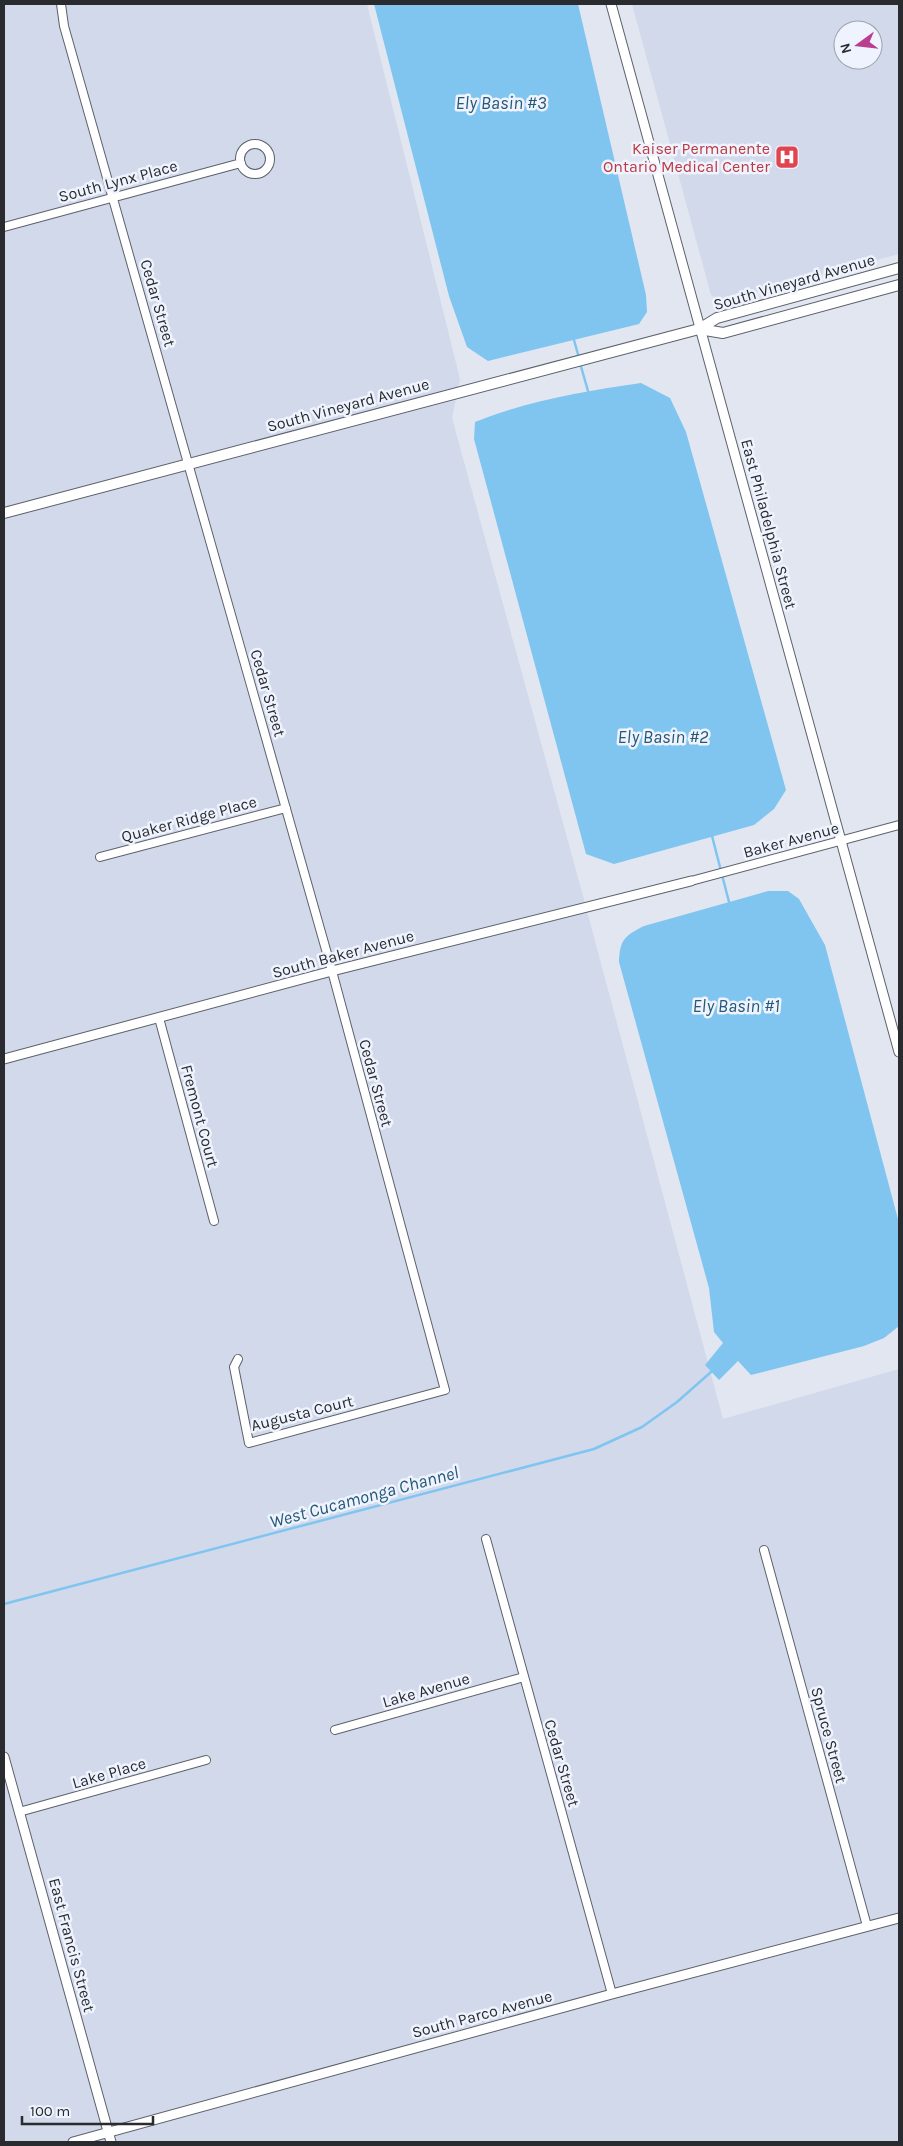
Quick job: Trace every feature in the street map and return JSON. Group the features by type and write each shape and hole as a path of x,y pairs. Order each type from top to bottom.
{"main road":[{"name":"South Vineyard Avenue","path":"4,513 189,462 699,329 717,318 899,268"},
{"name":"South Vineyard Avenue","path":"699,329 723,333 899,285"}],"street":[{"name":"Cedar Street","path":"61,4 64,26 332,971 445,1390"},
{"name":"East Philadelphia Street","path":"611,4 899,1052"},
{"path":"261,145 270,155 269,166 260,173 248,173 240,163 241,153 248,146 261,145"},
{"name":"South Lynx Place","path":"4,227 240,163"},
{"name":"Quaker Ridge Place","path":"100,857 286,808"},
{"name":"Baker Avenue","path":"690,880 899,825"},
{"name":"South Baker Avenue","path":"4,1059 332,971 690,880"},
{"name":"Fremont Court","path":"159,1018 214,1220"},
{"name":"Augusta Court","path":"238,1359 234,1367 249,1443 445,1390"},
{"name":"Cedar Street","path":"486,1539 612,1994"},
{"name":"Spruce Street","path":"764,1550 867,1926"},
{"name":"Lake Avenue","path":"335,1730 524,1677"},
{"name":"East Francis Street","path":"4,1756 109,2138"},
{"name":"Lake Place","path":"19,1812 206,1760"},
{"name":"South Parco Avenue","path":"73,2142 109,2138 612,1994 899,1918"}],"shaded area":[{"path":"4,4 367,4 460,379 452,418 580,885 723,1419 899,1369 899,2142 4,2142"},
{"name":"Kaiser Permanente Ontario Medical Center","path":"632,4 899,4 899,254 721,301 711,295"}],"water":[{"name":"Ely Basin #3","path":"374,4 578,4 646,295 647,312 639,324 488,361 467,347 449,296"},
{"name":"Ely Basin #2","path":"641,383 670,398 686,432 786,790 774,809 754,825 614,864 586,854 474,439 475,422 515,408 556,398"},
{"name":"Ely Basin #1","path":"768,891 788,891 799,899 825,945 899,1223 899,1326 884,1338 864,1346 751,1375 738,1361 719,1380 705,1365 723,1343 714,1332 709,1288 619,962 624,940 644,926"}],"waterway":[{"path":"574,340 579,358"},
{"path":"580,363 588,391"},
{"path":"712,836 729,902"},
{"name":"West Cucamonga Channel","path":"4,1604 594,1449 642,1427 677,1402 711,1372"}],"place":[{"name":"Kaiser Permanente Ontario Medical Center","path":"787,157"}]}
